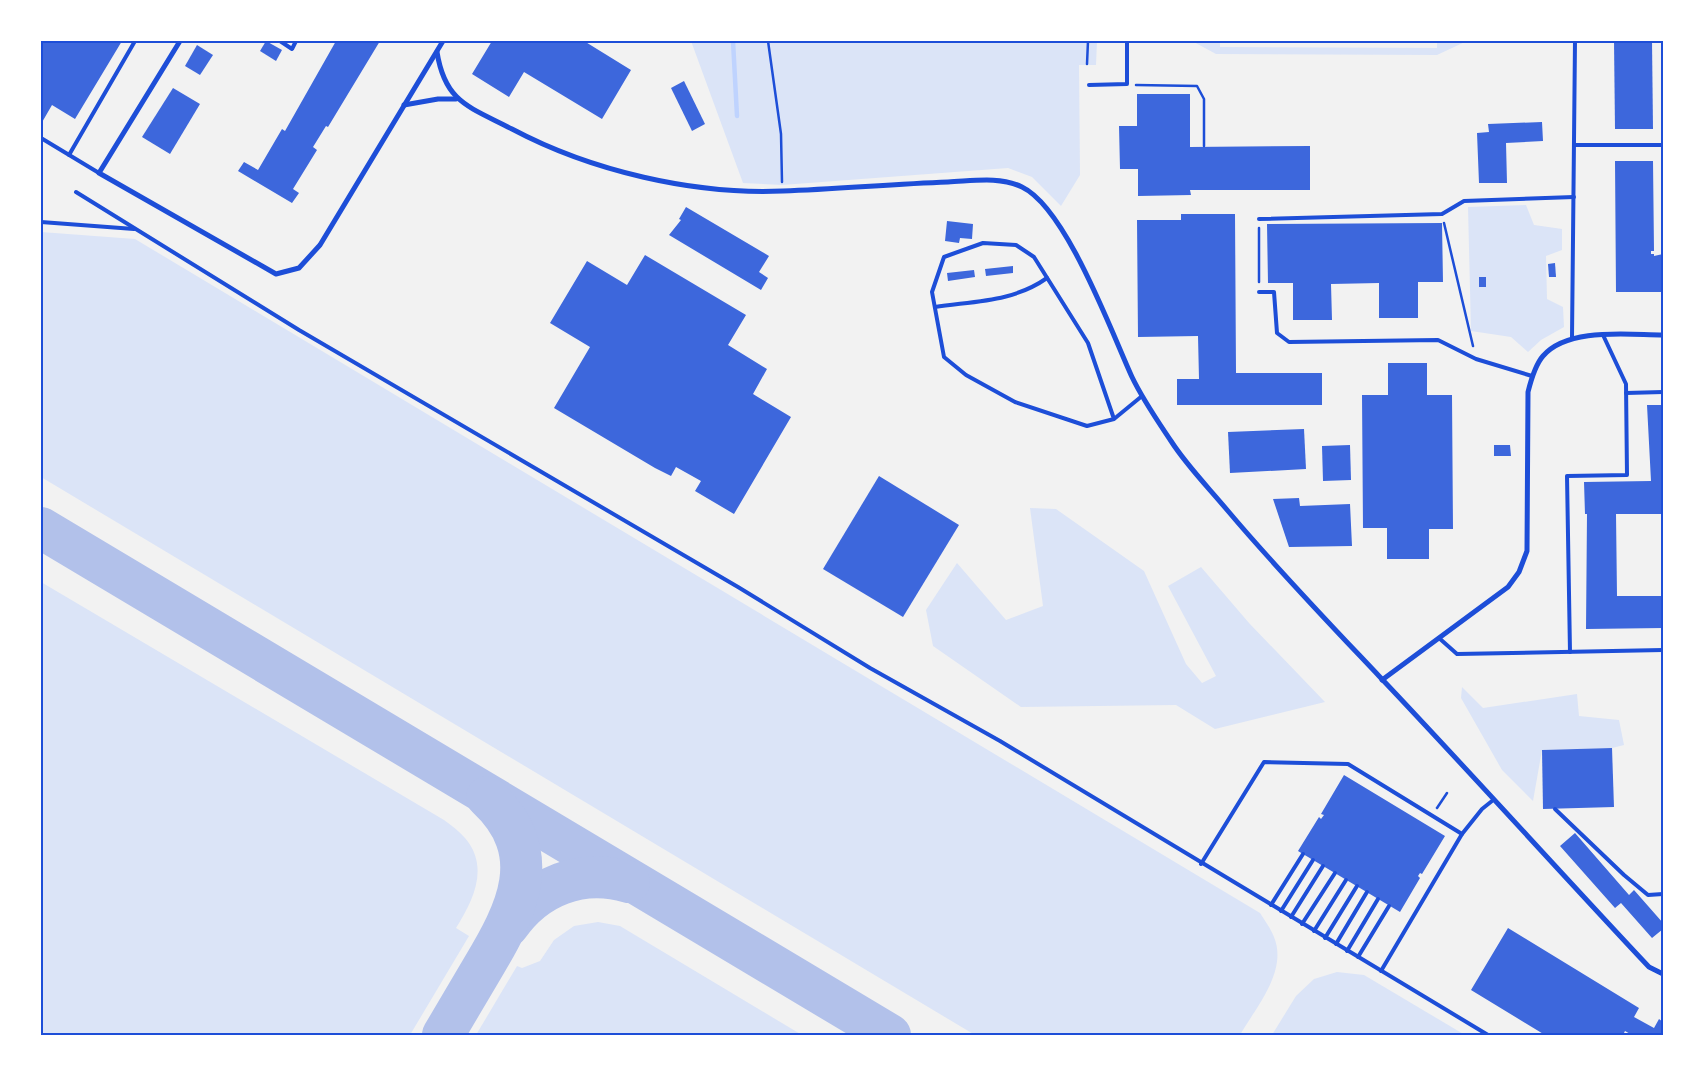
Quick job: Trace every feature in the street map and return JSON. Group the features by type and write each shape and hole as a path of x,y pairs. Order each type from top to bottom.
{"street":[{"path":"180,41 99,173 276,274 299,268 320,245 442,41"},
{"path":"436,52 442,77 456,99"},
{"path":"404,105 438,99 456,99 534,141 579,158 620,171 689,186 744,191 782,191 880,184 1004,180 1026,188 1060,224 1092,286 1142,396 1174,446 1259,549 1492,801 1649,967 1663,974"},
{"path":"1382,680 1508,587 1519,572 1527,551 1528,392 1532,376 1542,356 1557,344 1572,338 1663,335"}],"lane":[{"path":"69,155 135,41"},
{"path":"280,41 292,49 296,41"},
{"path":"1089,85 1127,84 1127,41"},
{"path":"1572,338 1574,41"},
{"path":"41,138 99,173"},
{"path":"1574,145 1663,144"},
{"path":"76,192 300,330 729,582 870,668 1000,741 1201,864 1488,1035"},
{"path":"1259,219 1442,214 1464,201 1574,197"},
{"path":"41,222 136,229"},
{"path":"1114,419 1088,343 1034,256 1016,245 983,243 944,257 932,292 944,357 966,376 1015,402 1087,426 1114,419 1142,396"},
{"path":"935,306 1012,297 1030,290 1047,278"},
{"path":"1259,292 1274,292 1277,333 1289,342 1438,340 1476,359 1532,376"},
{"path":"1570,652 1567,476 1628,475 1626,384 1603,336"},
{"path":"1626,393 1663,392"},
{"path":"1438,638 1457,654 1663,650"},
{"path":"1201,864 1264,762 1348,764 1462,834"},
{"path":"1381,971 1462,834 1482,809 1492,801"},
{"path":"1555,809 1624,875 1648,895 1663,894"},
{"path":"1271,905 1304,854"},
{"path":"1280,911 1314,860"},
{"path":"1290,917 1324,866"},
{"path":"1302,924 1335,873"},
{"path":"1314,931 1346,880"},
{"path":"1325,938 1357,886"},
{"path":"1336,944 1367,892"},
{"path":"1347,951 1378,899"},
{"path":"1358,957 1389,906"}],"path":[{"path":"768,41 781,134 782,191"},
{"path":"1088,41 1088,64"},
{"path":"1127,84 1198,86 1204,99 1204,146"},
{"path":"1442,214 1476,359"},
{"path":"1259,219 1259,292"},
{"path":"1433,816 1447,793"}],"shaded area":[{"path":"691,41 1097,41 1096,65 1079,65 1080,175 1061,206 1032,177 1008,168 782,185 743,183"},
{"path":"1192,41 1220,41 1220,47 1437,48 1437,41 1467,41 1437,55 1216,54"},
{"path":"1526,205 1534,225 1562,229 1562,250 1546,256 1547,299 1563,307 1564,327 1541,340 1528,352 1511,337 1471,331 1468,207"},
{"path":"41,232 135,239 1260,913 1274,937 1277,963 1274,976 1268,988 1240,1035 975,1035 41,477"},
{"path":"1030,508 1056,509 1144,571 1186,664 1202,683 1216,676 1168,586 1201,567 1249,623 1325,702 1215,729 1176,705 1021,707 933,646 926,610 957,563 1006,620 1043,606"},
{"path":"41,582 444,820 465,838 477,860 478,872 473,895 456,928 469,936 410,1035 41,1035"},
{"path":"1462,687 1483,708 1577,694 1579,716 1619,720 1624,745 1612,748 1542,750 1533,801 1502,770 1461,698"},
{"path":"598,922 620,926 802,1035 476,1035 517,966 522,968 540,961 554,940 574,926"},
{"path":"1337,972 1364,975 1465,1035 1272,1035 1296,996 1314,979"}],"building":[{"path":"41,41 122,41 75,119 52,105 41,124"},
{"path":"266,41 282,50 276,61 260,51"},
{"path":"336,41 380,41 328,127 326,126 313,147 317,150 293,189 299,193 292,203 238,171 244,162 258,170 282,129 285,131"},
{"path":"492,41 584,41 631,70 602,119 524,72 509,97 472,74"},
{"path":"1614,41 1652,41 1653,129 1615,129"},
{"path":"197,45 213,55 200,75 185,66"},
{"path":"684,81 705,124 692,131 671,88"},
{"path":"173,88 200,104 170,154 142,137"},
{"path":"1137,94 1190,94 1190,147 1310,146 1310,190 1190,190 1191,195 1138,196 1138,169 1120,169 1119,126 1137,126"},
{"path":"1542,122 1543,141 1506,143 1507,183 1479,183 1477,133 1489,132 1488,124"},
{"path":"1615,161 1653,161 1654,251 1651,251 1651,254 1654,254 1654,256 1663,254 1663,292 1616,292"},
{"path":"686,207 769,256 759,272 768,278 761,290 669,235 681,220 679,219"},
{"path":"1181,214 1235,214 1236,373 1322,373 1322,405 1177,405 1177,379 1199,379 1198,336 1138,337 1137,220 1181,220"},
{"path":"947,221 973,224 972,239 960,238 959,243 945,241"},
{"path":"1442,223 1443,282 1418,282 1418,318 1379,318 1379,283 1331,284 1332,320 1293,320 1293,283 1268,283 1267,224"},
{"path":"645,255 746,315 728,345 767,369 753,394 791,417 734,514 695,491 701,481 676,467 671,476 554,408 590,347 550,323 587,261 627,285"},
{"path":"1555,263 1556,277 1549,277 1548,264"},
{"path":"1013,266 1013,273 986,276 985,269"},
{"path":"974,270 975,277 948,281 947,273"},
{"path":"1479,277 1486,277 1486,287 1479,287"},
{"path":"1388,363 1427,363 1427,395 1452,395 1453,529 1429,529 1429,559 1387,559 1387,528 1363,528 1362,395 1388,395"},
{"path":"1647,405 1663,405 1663,514 1616,514 1617,596 1663,596 1663,628 1586,629 1587,514 1585,514 1584,482 1651,481"},
{"path":"1304,429 1306,469 1230,473 1228,432"},
{"path":"1350,445 1351,480 1323,481 1322,446"},
{"path":"1494,445 1510,445 1511,456 1494,456"},
{"path":"879,476 959,525 903,617 823,569"},
{"path":"1299,498 1300,506 1350,504 1352,546 1289,547 1273,499"},
{"path":"1612,748 1614,807 1543,809 1542,750"},
{"path":"1344,775 1445,836 1422,874 1420,873 1418,876 1420,878 1400,912 1298,851 1319,817 1321,819 1324,815 1321,814"},
{"path":"1575,833 1629,895 1634,890 1663,923 1663,929 1652,938 1621,903 1615,908 1560,846"},
{"path":"1508,928 1639,1008 1634,1017 1654,1028 1659,1019 1663,1022 1663,1035 1632,1035 1625,1031 1623,1035 1545,1035 1471,990"}],"waterway":[{"path":"733,41 737,116"}],"taxiway":[{"path":"41,528 890,1035"},
{"path":"443,1035 506,926 515,904 520,882 521,861 516,839 505,818 487,797"},
{"path":"508,926 532,900 561,884 577,879 594,877 629,882"}]}
